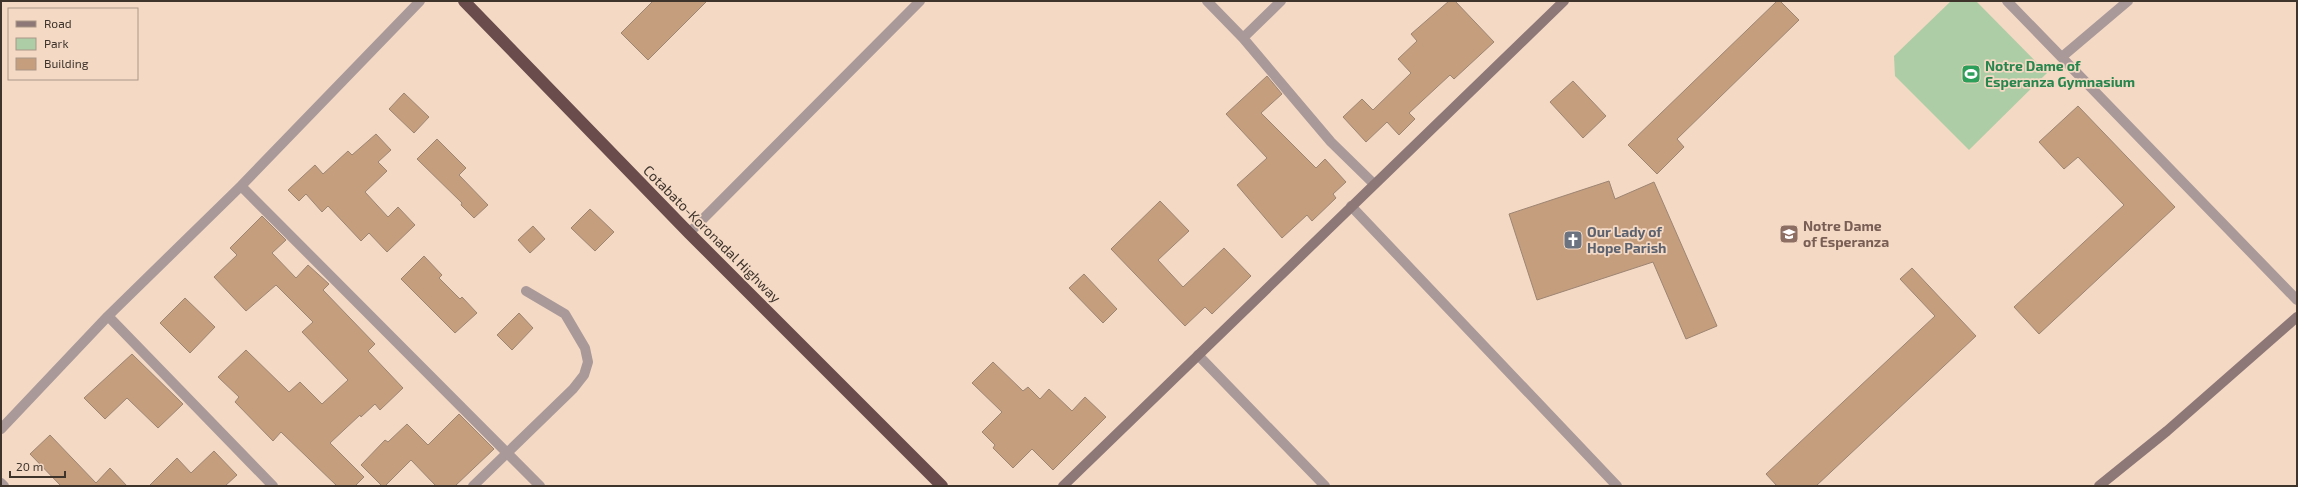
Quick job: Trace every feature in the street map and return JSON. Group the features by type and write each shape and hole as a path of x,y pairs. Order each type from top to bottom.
{"highway":[{"name":"Cotabato-Koronadal Highway","path":"464,1 689,233 942,486"}],"street":[{"path":"1,429 108,316 241,186 420,1"},
{"path":"689,233 920,1"},
{"path":"1207,1 1243,38 1331,142 1374,184"},
{"path":"1243,38 1281,1"},
{"path":"1063,486 1564,1"},
{"path":"2007,1 2063,56 2297,300"},
{"path":"2063,56 2128,1"},
{"path":"241,186 540,486"},
{"path":"1351,206 1616,486"},
{"path":"473,486 573,389 584,375 588,362 585,348 565,314 526,291"},
{"path":"108,316 273,486"},
{"path":"2099,486 2167,431 2297,317"},
{"path":"1198,355 1325,486"},
{"path":"1,483 4,486"}],"green space":[{"name":"Notre Dame of Esperanza Gymnasium","path":"1951,1 1976,1 2047,73 1969,150 1895,76 1894,56"}],"building":[{"path":"653,1 707,1 648,60 621,33"},
{"path":"1449,1 1455,1 1494,42 1454,79 1450,75 1409,113 1415,119 1399,135 1387,122 1366,142 1343,117 1362,99 1373,110 1411,73 1398,59 1417,41 1411,34"},
{"path":"1777,1 1780,1 1799,20 1677,139 1684,147 1657,174 1628,145"},
{"path":"1267,76 1282,94 1261,113 1316,168 1325,159 1346,182 1333,194 1336,198 1312,221 1307,215 1282,238 1237,185 1267,158 1226,114"},
{"path":"1573,81 1606,116 1583,138 1550,102"},
{"path":"404,93 429,117 414,133 389,109"},
{"path":"2078,106 2175,207 2039,334 2014,307 2124,205 2078,157 2064,169 2039,142"},
{"path":"376,134 391,150 378,162 387,171 365,192 388,217 398,207 415,225 387,252 369,233 361,241 328,206 322,212 306,194 299,201 288,190 315,165 323,174 348,151 352,155"},
{"path":"437,139 466,168 459,175 488,205 474,218 461,205 462,203 417,159"},
{"name":"Our Lady of Hope Parish","path":"1609,181 1615,199 1654,182 1717,326 1686,339 1653,262 1537,300 1509,214"},
{"path":"1160,201 1189,231 1158,260 1183,287 1224,248 1251,276 1212,314 1205,307 1185,326 1111,249"},
{"path":"590,209 614,232 595,251 571,228"},
{"path":"262,216 286,240 272,253 296,278 308,265 329,284 323,290 375,344 368,351 403,388 380,410 375,404 361,417 360,415 330,443 364,477 355,486 337,486 281,432 273,441 235,402 239,397 218,377 246,350 289,392 300,382 322,404 348,380 302,332 313,322 276,285 246,311 214,277 237,255 230,248"},
{"path":"533,226 545,239 530,253 518,240"},
{"path":"424,256 442,275 439,278 460,299 462,297 477,313 455,333 401,279"},
{"path":"1912,268 1976,336 1816,486 1777,486 1766,474 1935,316 1900,279"},
{"path":"1084,274 1117,309 1103,323 1069,288"},
{"path":"185,298 215,327 190,353 160,323"},
{"path":"519,313 533,328 512,350 497,335"},
{"path":"132,354 183,404 158,428 127,398 105,419 84,398"},
{"path":"993,362 1023,391 1028,387 1040,399 1049,389 1072,411 1085,397 1106,417 1053,470 1032,449 1013,468 993,448 995,445 982,432 1002,412 972,383"},
{"path":"459,414 494,449 455,486 436,486 411,460 385,486 382,486 361,465 385,440 388,442 407,424 428,445"},
{"path":"50,435 96,483 110,468 127,486 61,486 30,454"},
{"path":"214,451 237,475 225,486 149,486 177,458 191,473"}],"place":[{"name":"Notre Dame of Esperanza Gymnasium","path":"1971,74"},
{"name":"Notre Dame of Esperanza","path":"1789,234"},
{"name":"Our Lady of Hope Parish","path":"1573,240"}]}
